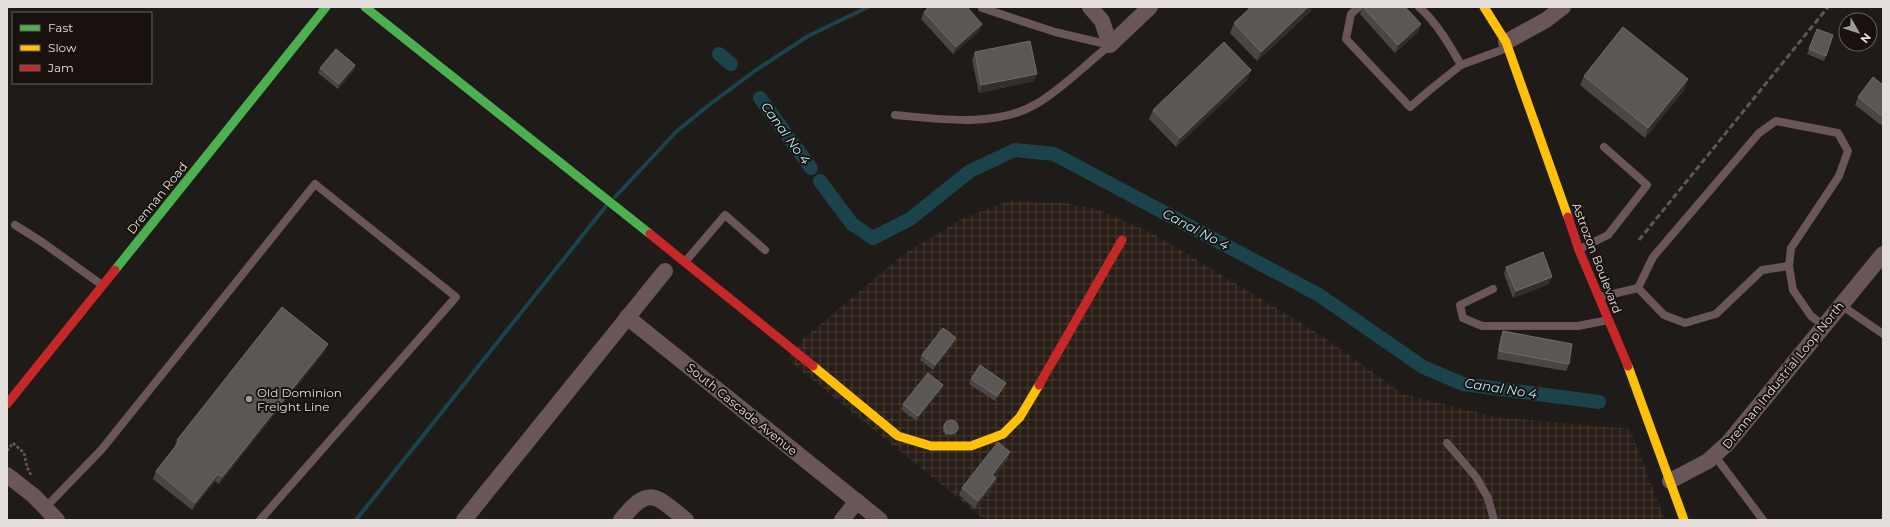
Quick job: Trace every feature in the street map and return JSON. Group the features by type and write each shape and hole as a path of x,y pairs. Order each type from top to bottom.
{"main road":[{"name":"Drennan Road","path":"7,404 317,13 326,7"},
{"path":"365,7 629,216 898,436 931,446 971,446 1002,434 1020,417 1122,240"},
{"name":"Astrozon Boulevard","path":"1484,7 1507,45 1579,250 1631,374 1684,520"}],"street":[{"path":"1090,7 1102,21 1110,45 1150,7"},
{"path":"1507,45 1546,20 1563,7"},
{"name":"Drennan Industrial Loop North","path":"1670,481 1715,456 1728,444 1883,254"},
{"path":"464,520 665,271"},
{"name":"South Cascade Avenue","path":"627,318 880,520"},
{"path":"7,475 46,507 56,520"},
{"path":"621,520 633,505 647,497 655,498 664,502 686,520"},
{"path":"842,520 857,501"}],"lane":[{"path":"1358,7 1351,14 1346,39 1410,107 1461,65 1507,45"},
{"path":"1419,7 1426,13 1447,41 1461,65"},
{"path":"982,8 1055,32 1110,45"},
{"path":"895,115 944,120 985,119 1012,115 1035,105 1110,45"},
{"path":"1638,288 1653,257 1759,133 1776,121 1838,133 1848,151 1839,176 1791,248 1789,266 1793,290 1811,316 1824,326"},
{"path":"1579,250 1608,234 1647,185 1604,147"},
{"path":"46,507 102,449 315,184 456,297 260,520"},
{"path":"685,262 725,216 765,250"},
{"path":"15,225 42,242 102,286"},
{"path":"1638,288 1664,315 1685,323 1716,314 1762,270 1789,266"},
{"path":"1493,288 1460,305 1463,318 1482,326 1578,326 1608,320"},
{"path":"1599,297 1638,288"},
{"path":"1841,305 1883,334"},
{"path":"1447,443 1476,477 1488,498 1494,520"},
{"path":"1715,456 1763,520"}],"path":[{"path":"7,451 13,443 24,453 27,467 36,479"}],"shaded area":[{"path":"1009,201 1063,203 1094,208 1152,233 1322,336 1403,394 1496,417 1630,429 1665,520 985,520 788,360 803,339 904,254 962,219"}],"building":[{"path":"929,7 967,7 982,24 956,47 924,12"},
{"path":"1251,7 1308,7 1261,52 1234,23"},
{"path":"1363,7 1405,7 1421,24 1398,45"},
{"path":"1623,27 1688,79 1648,128 1584,76"},
{"path":"1817,29 1833,35 1826,56 1809,49"},
{"path":"1030,41 1037,74 981,85 975,52"},
{"path":"1224,42 1251,70 1180,138 1153,110"},
{"path":"336,49 355,65 339,84 320,68"},
{"path":"1873,77 1883,85 1883,117 1858,97"},
{"path":"1543,252 1552,277 1516,291 1506,267"},
{"name":"Old Dominion Freight Line","path":"282,307 328,344 222,477 218,474 195,503 156,471 179,442 177,440"},
{"path":"943,328 956,338 935,365 922,355"},
{"path":"1503,331 1572,344 1569,364 1499,351"},
{"path":"980,365 1006,383 997,396 971,379"},
{"path":"928,373 943,385 918,416 903,404"},
{"path":"948,420 954,420 958,424 958,430 954,434 948,434 944,430 944,424"},
{"path":"998,442 1010,452 992,475 996,478 978,501 962,488"}],"waterway":[{"path":"615,197 677,131 709,105 756,70 808,36 868,7"},
{"name":"Canal No 4","path":"719,54 731,64"},
{"name":"Canal No 4","path":"760,98 811,168"},
{"name":"Canal No 4","path":"820,181 852,224 873,238 910,219 970,171 1015,150 1054,154 1319,295 1423,367 1463,384 1599,402"},
{"path":"356,520 606,206"}],"railway":[{"path":"1639,240 1828,7"}],"traffic: fast":[{"path":"115,270 326,7"},
{"path":"365,7 650,234"}],"traffic: slow":[{"path":"1484,7 1506,42 1568,217"},
{"path":"813,366 898,436 931,446 971,446 1003,434 1020,417 1039,385"},
{"path":"1628,366 1684,520"}],"traffic: jam":[{"path":"1568,217 1579,250 1628,366"},
{"path":"650,234 813,366"},
{"path":"1039,385 1122,240"},
{"path":"7,404 115,270"}],"place":[{"name":"Old Dominion Freight Line","path":"249,399"}]}
